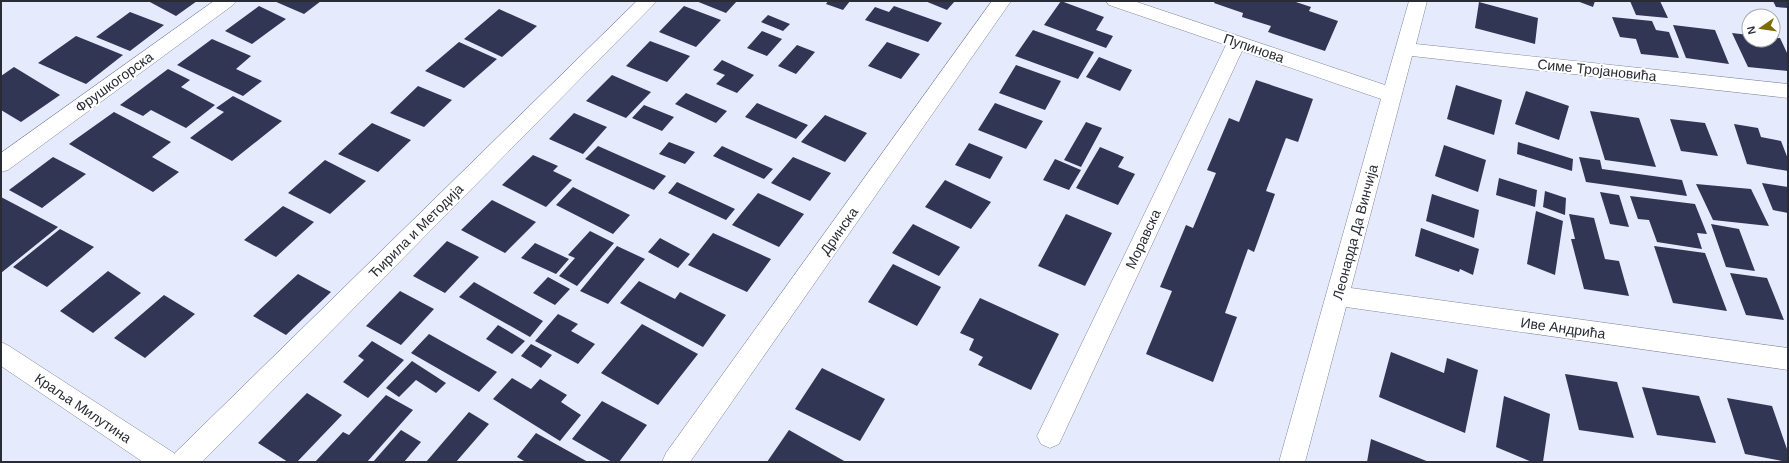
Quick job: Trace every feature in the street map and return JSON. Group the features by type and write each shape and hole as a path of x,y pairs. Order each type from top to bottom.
{"street":[{"name":"Фрушкогорска","path":"1,164 228,1"},
{"name":"Ћирила и Методија","path":"184,462 648,1"},
{"name":"Дринска","path":"675,462 1002,1"},
{"name":"Пупинова","path":"1115,1 1393,95"},
{"name":"Леонарда Да Винчија","path":"1292,462 1418,1"},
{"name":"Моравска","path":"1050,436 1236,42"},
{"name":"Симе Тројановића","path":"1405,49 1788,91"},
{"name":"Иве Андрића","path":"1338,296 1788,359"},
{"name":"Краља Милутина","path":"1,353 166,462"}],"building":[{"path":"148,1 197,1 176,16"},
{"path":"274,1 321,1 304,14"},
{"path":"696,1 737,1 726,13"},
{"path":"828,1 850,1 843,10 826,4"},
{"path":"925,1 955,1 947,10"},
{"path":"1061,1 1104,17 1096,30 1113,36 1106,48 1044,25"},
{"path":"1215,1 1293,1 1311,7 1309,11 1338,21 1325,51 1268,32 1271,26 1242,17 1243,13 1214,3"},
{"path":"1577,1 1595,1 1593,7"},
{"path":"1630,1 1660,1 1668,18 1636,15"},
{"path":"1773,1 1788,1 1788,8 1776,7"},
{"path":"1479,2 1538,18 1535,44 1475,28"},
{"path":"259,6 286,19 252,44 225,31"},
{"path":"684,6 721,20 696,47 659,32"},
{"path":"894,6 942,23 928,42 865,20 875,7 889,12"},
{"path":"499,9 537,26 502,57 464,39"},
{"path":"130,12 164,25 130,51 96,37"},
{"path":"768,15 790,24 783,31 761,22"},
{"path":"1612,17 1652,21 1656,30 1669,32 1679,58 1641,54 1636,39 1620,37"},
{"path":"1673,25 1715,30 1729,64 1686,58"},
{"path":"1033,30 1094,52 1078,79 1015,56"},
{"path":"762,31 782,39 767,56 747,48"},
{"path":"1732,33 1741,34 1741,48 1781,48 1781,40 1788,55 1788,71 1748,67"},
{"path":"76,36 123,55 86,84 38,63"},
{"path":"212,39 251,56 236,69 262,81 243,96 177,65"},
{"path":"650,41 690,56 667,82 626,66"},
{"path":"459,42 497,59 464,88 425,71"},
{"path":"887,42 920,54 901,79 868,66"},
{"path":"797,45 815,52 796,74 778,66"},
{"path":"1099,57 1132,70 1120,91 1086,77"},
{"path":"722,60 754,75 737,93 716,84 725,75 713,70"},
{"path":"1016,65 1061,81 1045,110 999,93"},
{"path":"14,67 60,95 21,122 1,110 1,76"},
{"path":"168,69 190,80 181,87 215,105 186,128 151,110 143,116 120,105"},
{"path":"612,75 651,92 626,118 586,101"},
{"path":"1256,80 1313,99 1298,142 1286,138 1266,191 1275,194 1254,252 1248,249 1225,313 1237,317 1213,382 1146,354 1172,291 1160,287 1186,225 1193,228 1216,173 1207,170 1229,118 1239,122"},
{"path":"1456,85 1502,100 1494,135 1447,119"},
{"path":"418,86 452,100 424,127 390,113"},
{"path":"1526,91 1569,106 1559,140 1515,124"},
{"path":"686,93 727,111 716,123 675,104"},
{"path":"233,96 282,121 232,161 190,138 224,112 216,108"},
{"path":"757,103 808,125 796,139 745,117"},
{"path":"995,103 1043,121 1026,149 978,130"},
{"path":"644,105 674,117 662,131 632,118"},
{"path":"1590,111 1639,118 1656,167 1605,160"},
{"path":"114,112 171,142 152,157 179,172 153,192 69,144"},
{"path":"574,113 607,127 583,154 549,139"},
{"path":"825,115 867,133 845,162 801,142"},
{"path":"1670,119 1705,123 1718,156 1681,151"},
{"path":"1086,122 1102,128 1081,167 1064,160"},
{"path":"372,123 411,140 378,172 338,154"},
{"path":"1734,124 1758,128 1761,137 1781,141 1788,159 1788,171 1747,164"},
{"path":"669,142 695,152 685,164 659,154"},
{"path":"1518,142 1573,159 1572,171 1517,154"},
{"path":"969,143 1003,157 990,179 955,165"},
{"path":"1444,145 1486,160 1478,192 1435,176"},
{"path":"598,146 666,176 654,190 585,159"},
{"path":"722,146 773,169 764,179 713,156"},
{"path":"1100,147 1124,157 1118,167 1135,174 1118,205 1076,188"},
{"path":"533,155 558,166 553,171 572,180 546,207 502,185"},
{"path":"53,157 86,174 42,208 9,190"},
{"path":"793,157 831,173 810,201 771,183"},
{"path":"1579,157 1600,160 1602,169 1682,180 1687,196 1586,182"},
{"path":"1055,159 1081,170 1069,190 1043,180"},
{"path":"325,160 366,181 330,214 288,193"},
{"path":"1499,178 1537,190 1535,207 1496,195"},
{"path":"945,180 991,202 971,229 925,207"},
{"path":"677,182 735,209 726,220 668,193"},
{"path":"1762,183 1788,187 1788,213 1773,210"},
{"path":"1696,184 1751,189 1769,226 1713,220"},
{"path":"573,187 630,215 613,234 556,205"},
{"path":"1545,191 1566,198 1565,215 1543,207"},
{"path":"1600,192 1619,195 1629,227 1610,224"},
{"path":"758,193 804,214 779,247 732,225"},
{"path":"1432,194 1479,210 1474,238 1426,221"},
{"path":"1630,196 1695,204 1707,234 1697,233 1702,249 1657,242 1649,220 1638,219"},
{"path":"1,197 58,227 1,273"},
{"path":"492,200 536,222 505,253 461,230"},
{"path":"283,206 314,222 276,257 244,240"},
{"path":"1536,211 1563,221 1555,275 1527,264"},
{"path":"1066,214 1112,233 1085,286 1038,266"},
{"path":"1569,214 1594,218 1605,259 1619,261 1629,296 1584,289 1571,239 1575,239"},
{"path":"913,224 960,247 939,276 892,253"},
{"path":"1711,224 1739,229 1755,271 1726,267"},
{"path":"1421,228 1479,249 1473,275 1460,269 1459,272 1415,256"},
{"path":"60,229 94,247 47,287 13,267"},
{"path":"590,231 614,243 577,286 559,276 575,258 568,255"},
{"path":"713,233 771,259 747,292 688,265"},
{"path":"660,238 690,254 678,268 648,252"},
{"path":"447,241 479,257 445,293 413,276"},
{"path":"535,243 569,259 556,274 521,258"},
{"path":"617,246 645,259 608,304 580,291"},
{"path":"1654,246 1705,253 1727,311 1673,303"},
{"path":"893,264 941,287 917,326 868,302"},
{"path":"108,271 141,293 93,333 60,311"},
{"path":"1730,273 1767,278 1784,320 1746,315"},
{"path":"298,274 331,292 286,335 253,316"},
{"path":"548,277 570,289 555,305 533,293"},
{"path":"639,281 675,299 680,292 726,315 703,347 620,303"},
{"path":"474,282 543,321 530,337 459,297"},
{"path":"400,291 434,309 401,345 366,326"},
{"path":"164,295 195,314 145,358 114,338"},
{"path":"980,298 1059,334 1031,390 978,365 983,357 969,350 974,339 960,333"},
{"path":"558,314 578,324 571,331 595,344 578,364 535,341"},
{"path":"642,324 698,354 658,405 601,373"},
{"path":"498,325 525,341 512,354 486,339"},
{"path":"429,334 497,372 479,392 411,353"},
{"path":"372,341 404,360 368,398 343,382 364,360 358,356"},
{"path":"531,344 552,355 541,368 521,356"},
{"path":"1391,352 1444,373 1447,358 1478,370 1465,433 1379,397"},
{"path":"412,361 446,383 436,393 416,380 399,397 386,388"},
{"path":"822,368 885,399 860,441 795,409"},
{"path":"1565,374 1617,382 1634,438 1579,430"},
{"path":"512,378 531,389 540,379 567,395 561,402 581,415 560,441 493,399"},
{"path":"1642,387 1699,396 1716,443 1657,435"},
{"path":"307,393 342,415 297,462 288,462 258,443"},
{"path":"386,395 413,410 367,462 315,462 343,432 349,435"},
{"path":"1504,396 1550,414 1543,462 1532,462 1496,447"},
{"path":"1727,398 1772,406 1788,452 1788,462 1745,454"},
{"path":"602,401 647,425 619,462 612,462 572,439"},
{"path":"469,412 489,424 456,462 426,462"},
{"path":"401,430 421,442 404,462 373,462"},
{"path":"789,430 846,462 767,462"},
{"path":"536,433 588,462 526,462 517,457"},
{"path":"1371,439 1429,462 1367,462"}]}
